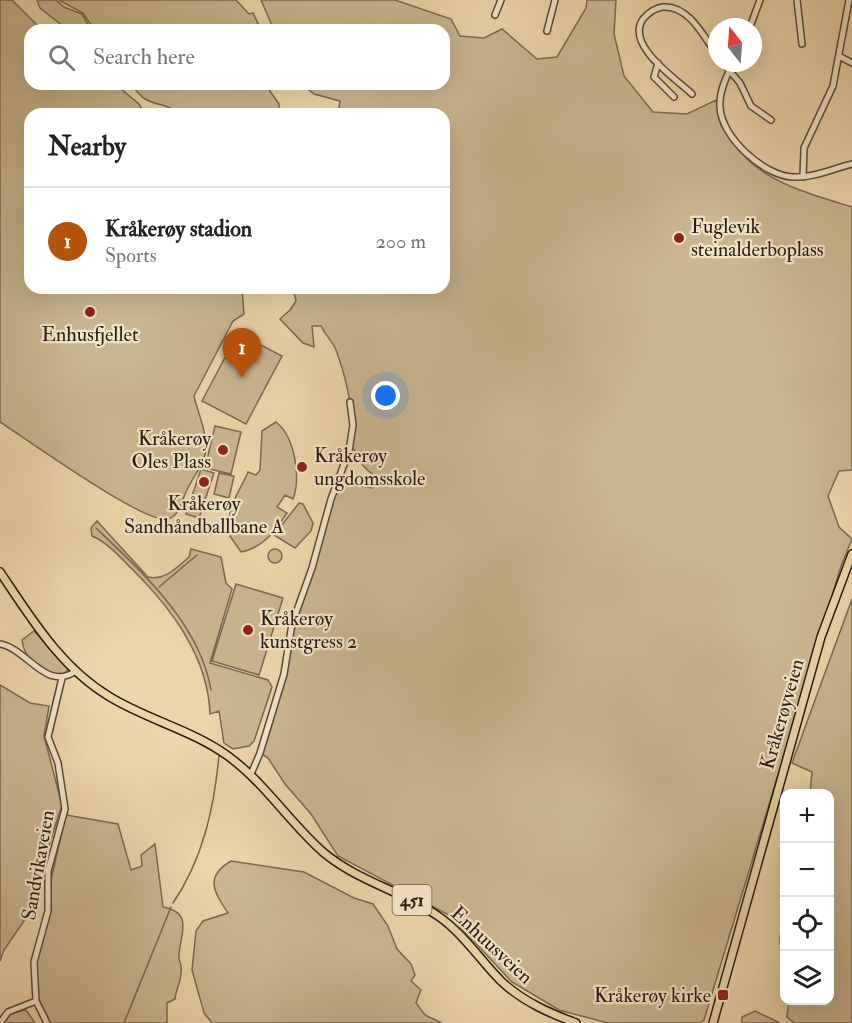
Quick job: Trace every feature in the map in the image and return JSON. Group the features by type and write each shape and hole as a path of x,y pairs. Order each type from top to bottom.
{"main road":[{"name":"Kråkerøyveien","path":"713,1023 815,658 852,554"},
{"name":"Enhuusveien","path":"0,572 44,635 76,671 111,698 207,743 251,774 324,853 343,867 439,916 513,990 541,1008 576,1023"}],"street":[{"path":"495,15 501,0"},
{"path":"547,31 555,0"},
{"path":"753,18 760,0"},
{"path":"797,0 802,44"},
{"path":"804,177 804,148 833,86 849,0"},
{"path":"692,94 642,45 639,30 645,17 663,7 674,8 687,15 708,43"},
{"path":"839,56 852,63"},
{"path":"658,63 654,77 674,97"},
{"path":"729,72 720,97 720,109 736,142 754,160 775,174 804,177 852,164"},
{"path":"730,72 740,83 751,106 771,120"},
{"path":"251,774 260,753 284,674 292,624 312,568 331,499 349,452 353,409 350,402"},
{"path":"0,644 15,648 38,669 62,678 76,671"},
{"name":"Sandvikaveien","path":"47,1023 36,1001 34,954 47,915 48,871 65,809 58,763 48,738 62,678"},
{"path":"0,1023 8,1012 36,1001"}],"shaded area":[{"path":"0,0 12,0 36,24 24,24 24,90 122,90 141,108 24,108 24,294 242,294 244,314 233,321 194,396 205,436 206,451 178,511 168,519 136,509 112,496 0,422"},
{"path":"37,0 56,0 64,7 82,14 88,24 60,24 40,8"},
{"path":"59,0 236,0 249,14 253,13 258,24 90,24 83,13"},
{"path":"261,0 395,0 451,19 460,36 484,38 502,29 537,59 557,57 586,8 587,0 616,0 614,34 624,76 653,112 687,114 716,100 724,125 735,145 749,161 785,184 852,207 852,470 839,471 828,496 839,527 852,539 841,566 704,1020 700,1023 608,1023 559,1010 512,982 449,915 338,856 311,814 285,784 268,758 260,753 284,674 287,643 337,482 372,488 375,476 363,465 350,444 349,397 344,373 333,344 321,326 312,326 314,347 303,343 280,319 296,301 294,294 450,294 450,108 339,108 340,101 314,94 309,90 450,90 450,24 271,24"},
{"path":"136,90 269,90 279,104 279,108 170,108 149,101"},
{"path":"238,333 282,356 246,424 202,401"},
{"path":"276,422 288,437 295,458 296,480 293,499 285,495 277,507 287,513 268,538 256,547 241,552 230,536 232,528 229,524 229,517 248,472 256,475 260,470 262,431"},
{"name":"Kråkerøy Oles Plass","path":"215,426 241,432 231,474 205,468"},
{"path":"201,469 214,473 199,518 186,514"},
{"path":"219,473 234,476 229,498 214,494"},
{"path":"299,503 303,504 313,523 311,531 295,548 274,535"},
{"path":"97,521 148,577 160,577 170,572 189,557 191,549 221,557 226,583 232,589 210,663 268,680 272,687 254,741 249,746 233,749 224,743 219,711 210,714 203,673 185,635 147,585 113,550 92,536 91,528"},
{"path":"275,549 280,551 282,556 280,561 275,563 270,561 268,556 270,551"},
{"name":"Kråkerøy kunstgress 2","path":"236,584 283,598 259,675 212,661"},
{"path":"852,599 852,1023 794,1023 787,1017 788,1005 834,1005 834,789 810,789 812,772 792,763"},
{"path":"34,631 69,668 63,675 42,668 26,654 22,640"},
{"path":"0,685 30,703 49,706 44,736 62,805 45,858 40,889 28,915 4,950 0,961"},
{"path":"66,815 118,824 131,870 142,866 141,855 155,844 163,907 179,915 183,927 179,950 181,975 175,999 167,1003 167,1023 50,1023 48,1020 36,994 35,958 49,910 49,888"},
{"path":"231,861 304,872 354,898 373,904 388,926 397,949 411,964 415,975 411,981 421,990 416,1003 425,1015 442,1023 212,1023 204,1013 192,970 196,931 203,921 228,913 216,892 214,879 217,873"},
{"path":"26,1010 35,1023 4,1023 11,1013"},
{"path":"755,1011 780,1023 742,1023 742,1017"}],"waterway":[{"path":"96,528 150,581 182,621 205,666 211,690"},
{"path":"159,587 197,555"},
{"path":"173,903 192,869 205,832 214,795 219,756"},
{"path":"124,1023 171,907"}],"place":[{"name":"Fuglevik steinalderboplass","path":"679,238"},
{"name":"Enhusfjellet","path":"90,312"},
{"name":"Kråkerøy stadion","path":"242,378"},
{"name":"Kråkerøy Oles Plass","path":"223,450"},
{"name":"Kråkerøy ungdomsskole","path":"302,467"},
{"name":"Kråkerøy Sandhåndballbane A","path":"204,482"},
{"name":"Kråkerøy kunstgress 2","path":"248,630"},
{"name":"Kråkerøy kirke","path":"723,995"}]}
